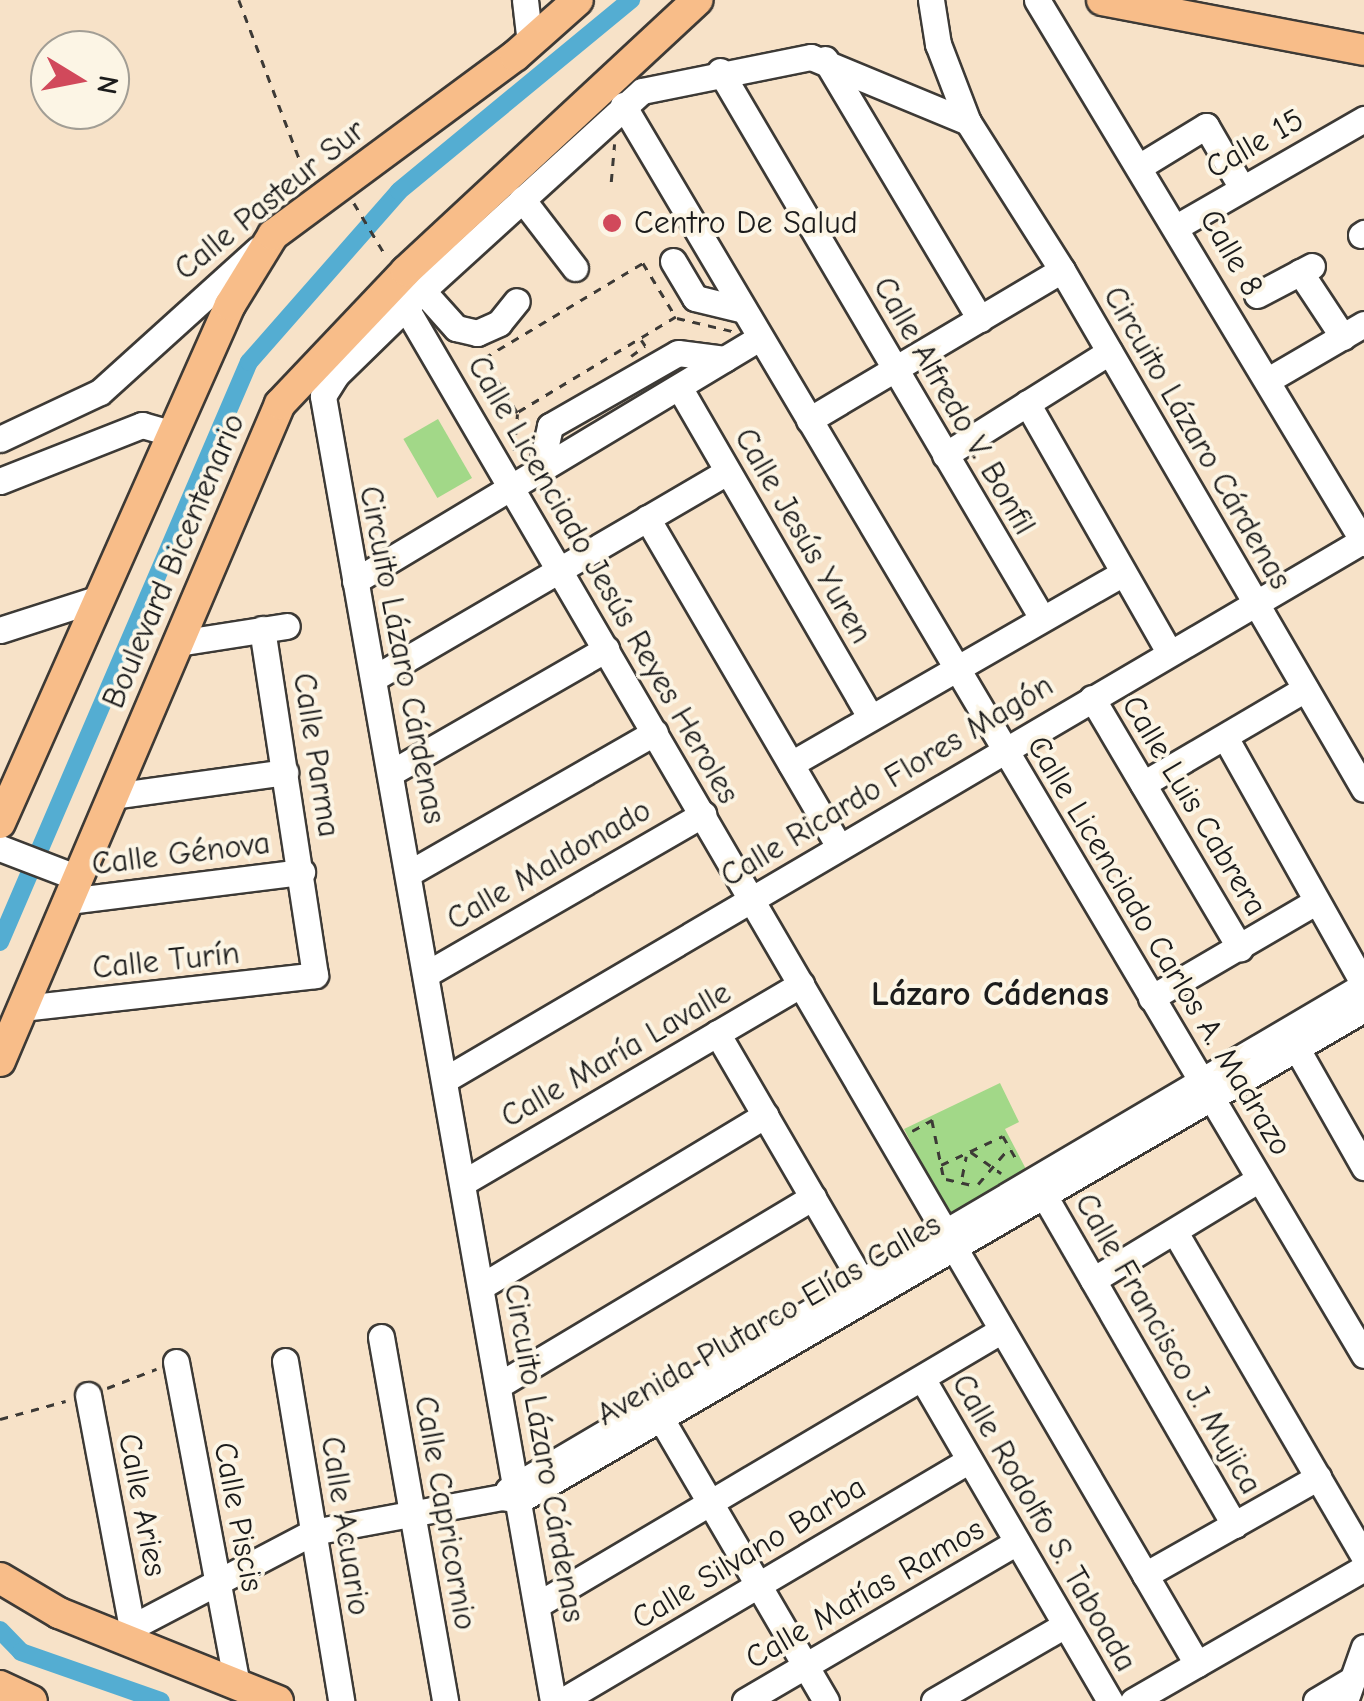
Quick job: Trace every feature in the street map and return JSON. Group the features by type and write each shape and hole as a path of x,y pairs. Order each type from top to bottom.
{"main road":[{"name":"Boulevard Bicentenario","path":"0,1061 280,404 411,290 623,83 698,0"},
{"path":"1102,0 1364,50"},
{"name":"Calle Pasteur Sur","path":"273,235 530,43 574,2"},
{"name":"Boulevard Bicentenario","path":"0,823 230,305 273,235"},
{"path":"0,1578 59,1613 123,1631 278,1701"},
{"path":"0,1686 32,1701"}],"street":[{"path":"525,0 530,43"},
{"name":"Circuito Lázaro Cárdenas","path":"931,0 938,44 968,122 1062,270 1364,789"},
{"name":"Calle 8","path":"1036,0 1142,165 1362,536"},
{"path":"623,83 651,88 720,71 825,59 968,122"},
{"path":"825,59 980,319"},
{"name":"Calle Alfredo V. Bonfil","path":"720,71 1042,618"},
{"name":"Circuito Lázaro Cárdenas","path":"553,1701 513,1493 500,1385 394,772 354,581 323,396 411,290 522,199 578,146 623,83"},
{"name":"Calle Licenciado Carlos A. Madrazo","path":"623,83 760,338 1364,1356"},
{"name":"Calle 15","path":"1178,226 1364,118"},
{"path":"1142,165 1206,126 1242,188"},
{"path":"522,199 575,268"},
{"name":"Calle Pasteur Sur","path":"0,439 100,392 273,235"},
{"path":"674,262 695,298 744,310"},
{"path":"1257,295 1306,269 1354,330 1268,380"},
{"path":"809,420 1062,270"},
{"path":"411,290 456,328 476,333 499,323 517,300"},
{"name":"Calle Licenciado Jesús Reyes Heroles","path":"411,290 513,488 892,1140 932,1183 950,1240 1197,1664"},
{"path":"354,581 760,338"},
{"path":"540,472 550,426 678,352 726,359"},
{"path":"946,455 1109,352"},
{"name":"Calle Jesús Yuren","path":"679,387 870,717"},
{"path":"1027,404 1169,652"},
{"path":"0,481 142,425 174,434"},
{"path":"376,677 728,472"},
{"path":"647,518 839,848"},
{"name":"Calle Ricardo Flores Magón","path":"446,1078 1362,536"},
{"path":"791,764 1123,573"},
{"path":"0,630 99,598"},
{"name":"Calle Parma","path":"178,643 275,627 286,772 314,975"},
{"path":"394,772 606,648"},
{"path":"1143,784 1305,690"},
{"name":"Calle Luis Cabrera","path":"1092,698 1240,948"},
{"path":"411,872 654,732"},
{"path":"1224,736 1364,985"},
{"path":"113,796 286,772"},
{"name":"Calle Maldonado","path":"428,973 702,814"},
{"path":"0,848 73,890"},
{"name":"Calle Génova","path":"73,890 302,872"},
{"path":"1152,998 1316,902"},
{"name":"Calle Turín","path":"22,1008 314,975"},
{"name":"Calle María Lavalle","path":"464,1182 801,984"},
{"name":"Avenida Plutarco Elías Calles","path":"513,1493 663,1422 1029,1189 1206,1090 1364,985"},
{"name":"Avenida Plutarco Elías Calles","path":"1206,1090 1297,1049 1364,1009"},
{"path":"717,1033 860,1280"},
{"path":"1297,1049 1354,1126 1364,1167"},
{"path":"482,1286 764,1115"},
{"path":"1093,1280 1259,1179"},
{"name":"Avenida Plutarco Elías Calles","path":"513,1493 860,1280 950,1240 982,1195 1029,1189"},
{"name":"Calle Francisco J. Mujica","path":"1029,1189 1093,1280 1234,1524"},
{"path":"500,1385 812,1198"},
{"path":"1175,1232 1364,1557"},
{"path":"537,1605 1002,1330"},
{"name":"Calle Capricornio","path":"381,1337 445,1701"},
{"name":"Calle Acuario","path":"285,1361 341,1701"},
{"name":"Calle Piscis","path":"176,1362 237,1685"},
{"name":"Calle Rodolfo S. Taboada","path":"922,1378 1110,1701"},
{"name":"Calle Aries","path":"88,1395 123,1631"},
{"path":"663,1422 826,1701"},
{"name":"Calle Silvano Barba","path":"562,1701 969,1460"},
{"path":"1145,1575 1318,1477"},
{"path":"123,1631 312,1532 513,1493"},
{"name":"Calle Matías Ramos","path":"745,1701 1017,1542"},
{"path":"1133,1701 1364,1568"},
{"path":"934,1701 1065,1625"},
{"path":"1316,1701 1349,1690 1364,1646"}],"path":[{"path":"239,0 317,201"},
{"path":"358,210 382,249"},
{"path":"514,460 517,413 484,358 643,262 676,318"},
{"path":"517,413 676,318 726,330"},
{"path":"630,354 645,346 640,338"},
{"path":"573,379 577,386"},
{"path":"892,1140 932,1120 942,1164"},
{"path":"932,1183 942,1164 1003,1136 1029,1189"},
{"path":"932,1183 961,1179 982,1195 995,1165 1010,1147"},
{"path":"968,1152 1029,1189"},
{"path":"961,1179 968,1152"}],"green space":[{"path":"438,419 472,478 437,498 403,439"},
{"path":"1000,1083 1019,1122 1005,1129 1028,1173 948,1215 904,1129"}],"waterway":[{"path":"0,942 249,362 399,191 631,0"},
{"path":"0,1630 21,1652 161,1701"}],"place":[{"name":"Centro De Salud","path":"612,223"}],"district":[{"name":"Lázaro Cádenas","path":"990,994"}]}
